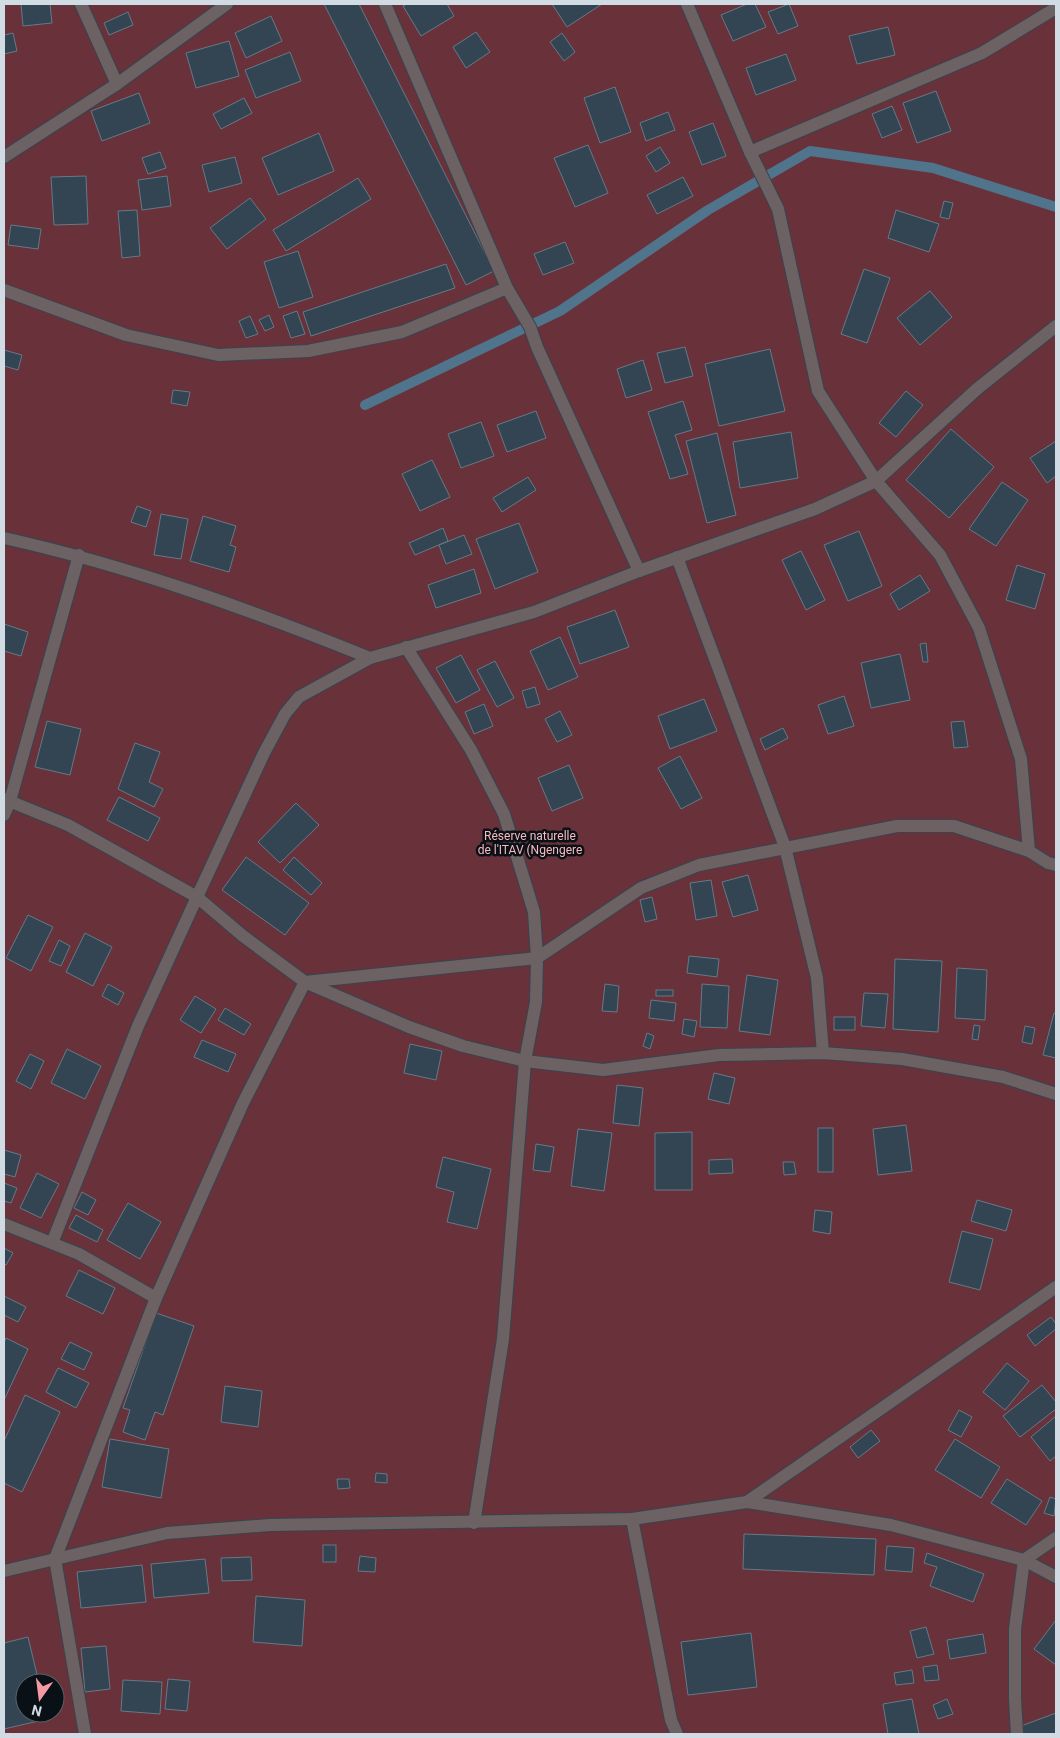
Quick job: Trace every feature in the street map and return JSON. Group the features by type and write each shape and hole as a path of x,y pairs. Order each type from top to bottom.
{"street":[{"path":"81,4 117,84"},
{"path":"4,157 117,84 226,4"},
{"path":"385,4 507,288 530,327 537,347 639,571"},
{"path":"687,4 750,152 778,210 818,391 876,482 940,555 979,628 1021,759 1029,852"},
{"path":"750,152 982,53 1056,8"},
{"path":"4,290 126,335 218,354 308,352 402,332 507,288"},
{"path":"52,1243 138,1026 285,714 299,697 370,658 534,612 677,557 815,509 876,482 977,389 1056,326"},
{"path":"4,538 79,555 224,601 370,658"},
{"path":"4,815 79,555"},
{"path":"677,557 785,847 817,978 823,1053"},
{"path":"406,647 471,750 504,814 534,912 537,958 536,1002 525,1061 503,1339 474,1523"},
{"path":"7,800 68,826 197,898 243,936 305,982 409,1027 454,1043 525,1061 604,1070 719,1056 823,1053 902,1059 1003,1077 1056,1094"},
{"path":"305,982 537,958 641,888 699,865 897,826 954,826 1029,852 1048,863 1056,864"},
{"path":"85,1734 55,1559 156,1298 243,1103 305,982"},
{"path":"4,1224 79,1254 156,1298"},
{"path":"747,1502 1056,1287"},
{"path":"4,1570 167,1533 270,1525 632,1519 747,1502 892,1525 1024,1560 1056,1577"},
{"path":"632,1519 671,1720 677,1734"},
{"path":"1017,1734 1015,1629 1024,1560 1056,1538"}],"green space":[{"name":"Réserve naturelle de l'ITAV (Ngengere","path":"4,4 1056,4 1056,1734 4,1734"}],"building":[{"path":"21,4 50,4 52,23 23,26"},
{"path":"324,4 359,4 494,271 466,285"},
{"path":"407,4 447,4 454,16 421,36 403,6"},
{"path":"552,4 602,4 567,27"},
{"path":"747,4 755,4 766,27 733,41 721,15"},
{"path":"789,4 798,26 778,34 768,12"},
{"path":"128,12 133,25 109,35 104,23"},
{"path":"271,16 282,41 246,58 235,33"},
{"path":"888,27 895,55 857,64 849,36"},
{"path":"476,32 490,52 466,68 453,47"},
{"path":"13,33 17,51 4,54 4,35"},
{"path":"562,33 575,52 564,61 550,42"},
{"path":"229,41 239,76 196,88 186,53"},
{"path":"290,52 301,81 256,98 245,70"},
{"path":"786,54 796,80 756,95 746,68"},
{"path":"615,87 631,132 600,143 584,98"},
{"path":"936,91 951,131 917,143 903,103"},
{"path":"139,93 150,123 102,141 91,111"},
{"path":"244,98 252,113 221,129 213,114"},
{"path":"892,106 902,130 882,138 872,114"},
{"path":"668,112 675,130 646,141 640,123"},
{"path":"713,123 726,156 702,165 689,132"},
{"path":"319,133 334,171 278,195 262,158"},
{"path":"588,145 608,193 575,207 554,158"},
{"path":"660,147 670,163 656,172 646,156"},
{"path":"160,152 166,168 148,174 142,158"},
{"path":"235,157 242,183 209,192 202,165"},
{"path":"86,176 88,224 54,225 51,177"},
{"path":"167,176 171,206 142,210 138,180"},
{"path":"683,177 693,196 657,214 647,195"},
{"path":"358,178 371,199 286,251 273,230"},
{"path":"250,198 266,219 227,249 210,228"},
{"path":"944,201 953,203 949,219 940,217"},
{"path":"137,210 140,256 122,258 118,211"},
{"path":"896,210 939,224 929,252 888,238"},
{"path":"11,225 41,229 38,249 8,245"},
{"path":"565,242 574,263 543,275 534,254"},
{"path":"298,251 313,297 279,308 264,262"},
{"path":"446,264 455,288 311,336 303,312"},
{"path":"864,269 890,278 867,343 841,334"},
{"path":"930,291 952,317 920,345 897,318"},
{"path":"297,311 305,334 291,338 283,316"},
{"path":"269,315 274,327 265,331 259,320"},
{"path":"250,316 258,334 246,338 239,321"},
{"path":"685,347 693,376 665,383 657,353"},
{"path":"770,349 785,411 719,426 705,364"},
{"path":"4,350 22,355 18,370 4,366"},
{"path":"643,360 652,390 626,398 617,369"},
{"path":"173,390 190,392 187,406 171,403"},
{"path":"906,391 923,405 896,437 879,423"},
{"path":"683,401 692,430 675,435 688,474 670,479 648,412"},
{"path":"536,411 546,438 507,452 497,425"},
{"path":"481,422 494,456 461,468 448,434"},
{"path":"951,429 994,467 949,518 906,480"},
{"path":"791,432 798,478 740,488 733,442"},
{"path":"717,433 736,515 707,523 686,441"},
{"path":"1056,441 1056,476 1047,483 1030,458"},
{"path":"432,460 450,497 420,511 402,474"},
{"path":"528,477 536,490 502,512 493,498"},
{"path":"1002,482 1028,500 996,546 969,529"},
{"path":"137,506 151,511 146,527 131,522"},
{"path":"161,514 188,519 181,559 154,555"},
{"path":"203,516 236,526 230,545 236,547 229,572 190,561"},
{"path":"519,523 538,572 495,589 476,539"},
{"path":"443,528 448,541 415,555 409,543"},
{"path":"859,531 882,586 848,601 824,545"},
{"path":"464,535 472,554 446,564 439,545"},
{"path":"801,551 825,600 806,610 782,560"},
{"path":"1017,565 1045,574 1035,609 1006,600"},
{"path":"474,569 481,593 436,608 428,585"},
{"path":"920,575 930,591 899,610 890,594"},
{"path":"615,610 629,647 580,664 567,627"},
{"path":"4,624 28,632 21,656 4,651"},
{"path":"560,637 578,677 548,690 530,651"},
{"path":"926,643 928,662 923,662 920,644"},
{"path":"900,654 910,700 871,708 861,663"},
{"path":"461,655 480,690 456,703 436,668"},
{"path":"495,661 514,698 497,707 477,670"},
{"path":"535,687 540,704 527,708 522,691"},
{"path":"844,696 854,726 828,734 818,705"},
{"path":"704,699 717,731 670,749 658,716"},
{"path":"484,704 493,726 474,734 465,712"},
{"path":"560,711 572,735 557,742 545,719"},
{"path":"47,721 81,729 70,775 35,767"},
{"path":"964,721 968,747 954,748 951,722"},
{"path":"783,728 788,738 765,750 760,739"},
{"path":"135,743 160,752 149,782 163,789 154,807 118,789"},
{"path":"680,756 702,798 681,809 658,768"},
{"path":"569,765 583,798 552,811 538,778"},
{"path":"119,797 160,818 148,841 107,820"},
{"path":"296,803 319,825 280,863 258,842"},
{"path":"246,857 309,903 285,935 222,890"},
{"path":"294,857 322,883 311,895 283,870"},
{"path":"748,875 758,910 733,917 722,882"},
{"path":"711,880 717,916 696,920 690,883"},
{"path":"652,897 657,919 645,922 640,900"},
{"path":"28,915 53,927 31,971 6,958"},
{"path":"85,933 112,947 93,986 66,972"},
{"path":"59,940 70,946 61,966 49,961"},
{"path":"689,956 719,959 717,977 687,973"},
{"path":"895,959 942,961 938,1032 893,1029"},
{"path":"957,968 987,970 985,1020 955,1018"},
{"path":"747,975 778,980 770,1035 739,1031"},
{"path":"108,984 124,993 118,1005 102,996"},
{"path":"605,984 619,986 617,1012 602,1011"},
{"path":"702,984 729,986 727,1028 700,1027"},
{"path":"656,990 673,990 673,996 656,996"},
{"path":"864,993 888,994 885,1028 861,1026"},
{"path":"195,996 216,1009 201,1033 180,1020"},
{"path":"651,1000 676,1003 674,1021 649,1018"},
{"path":"225,1008 251,1024 244,1035 218,1020"},
{"path":"1054,1013 1056,1013 1056,1058 1043,1055"},
{"path":"834,1017 855,1017 855,1030 834,1030"},
{"path":"684,1019 697,1021 694,1037 682,1034"},
{"path":"974,1025 980,1026 978,1040 972,1039"},
{"path":"1025,1026 1035,1028 1032,1044 1022,1042"},
{"path":"647,1033 654,1036 650,1049 643,1046"},
{"path":"202,1040 236,1054 228,1072 194,1057"},
{"path":"410,1044 442,1051 436,1080 404,1073"},
{"path":"67,1049 101,1066 85,1099 51,1083"},
{"path":"30,1054 44,1061 31,1089 16,1081"},
{"path":"714,1073 735,1078 729,1104 708,1099"},
{"path":"617,1085 643,1088 639,1126 613,1123"},
{"path":"906,1125 912,1171 878,1175 873,1129"},
{"path":"818,1128 833,1128 833,1172 818,1172"},
{"path":"578,1129 612,1133 604,1191 571,1186"},
{"path":"692,1132 692,1190 655,1190 655,1133"},
{"path":"536,1144 554,1147 550,1172 533,1170"},
{"path":"4,1150 21,1155 15,1177 4,1174"},
{"path":"443,1157 491,1169 477,1229 447,1222 454,1192 436,1187"},
{"path":"732,1159 733,1173 709,1174 709,1160"},
{"path":"783,1162 794,1162 796,1174 784,1175"},
{"path":"37,1173 59,1184 41,1218 20,1208"},
{"path":"4,1183 17,1188 11,1203 4,1201"},
{"path":"82,1192 96,1200 88,1215 74,1208"},
{"path":"977,1200 1012,1210 1006,1231 971,1221"},
{"path":"128,1203 161,1222 140,1259 107,1240"},
{"path":"815,1210 832,1212 830,1234 813,1231"},
{"path":"76,1215 103,1230 97,1242 69,1228"},
{"path":"962,1231 993,1239 980,1290 949,1282"},
{"path":"4,1248 13,1253 6,1265 4,1264"},
{"path":"79,1270 115,1288 103,1314 66,1296"},
{"path":"4,1296 26,1307 18,1322 4,1315"},
{"path":"156,1313 194,1326 163,1415 155,1412 145,1440 123,1432 130,1410 123,1408"},
{"path":"1051,1317 1056,1324 1056,1329 1035,1346 1027,1335"},
{"path":"6,1338 28,1349 4,1400 4,1343"},
{"path":"70,1342 92,1353 84,1370 61,1359"},
{"path":"1007,1363 1029,1381 1005,1410 983,1392"},
{"path":"58,1368 89,1383 76,1408 46,1392"},
{"path":"1042,1385 1056,1402 1056,1409 1020,1437 1003,1416"},
{"path":"225,1386 262,1391 258,1427 221,1422"},
{"path":"25,1395 60,1412 22,1492 4,1483 4,1441"},
{"path":"959,1410 972,1417 961,1437 948,1430"},
{"path":"1056,1416 1056,1456 1050,1461 1031,1437"},
{"path":"871,1430 880,1441 858,1458 850,1447"},
{"path":"110,1439 169,1449 161,1498 102,1487"},
{"path":"955,1439 1000,1467 981,1498 935,1470"},
{"path":"376,1473 387,1474 387,1483 375,1482"},
{"path":"337,1479 349,1479 350,1488 338,1489"},
{"path":"1007,1479 1042,1501 1026,1525 991,1503"},
{"path":"1050,1497 1056,1499 1054,1516 1044,1513"},
{"path":"744,1534 876,1539 874,1575 743,1569"},
{"path":"323,1545 336,1545 336,1562 323,1562"},
{"path":"887,1546 914,1548 912,1572 885,1570"},
{"path":"927,1553 984,1574 973,1602 930,1586 937,1567 924,1563"},
{"path":"360,1556 376,1558 375,1572 358,1571"},
{"path":"251,1557 252,1580 222,1581 221,1558"},
{"path":"205,1559 209,1593 154,1598 151,1564"},
{"path":"142,1565 146,1602 81,1608 77,1572"},
{"path":"256,1596 305,1600 302,1646 253,1642"},
{"path":"1056,1620 1056,1665 1034,1649"},
{"path":"926,1627 934,1654 917,1658 910,1631"},
{"path":"751,1633 757,1687 688,1695 681,1642"},
{"path":"983,1634 986,1653 950,1659 947,1640"},
{"path":"28,1637 37,1673 15,1673 15,1723 30,1723 4,1729 4,1643"},
{"path":"106,1646 110,1689 85,1692 81,1648"},
{"path":"937,1665 939,1680 925,1681 923,1667"},
{"path":"912,1670 914,1683 896,1685 894,1673"},
{"path":"168,1679 190,1681 187,1711 165,1709"},
{"path":"123,1680 162,1682 160,1714 121,1711"},
{"path":"912,1699 919,1734 888,1734 883,1704"},
{"path":"947,1699 953,1714 938,1719 933,1705"},
{"path":"1056,1713 1056,1734 1024,1734 1021,1726"}],"waterway":[{"path":"365,405 560,311 708,210 810,151 933,168 1056,207"}]}
